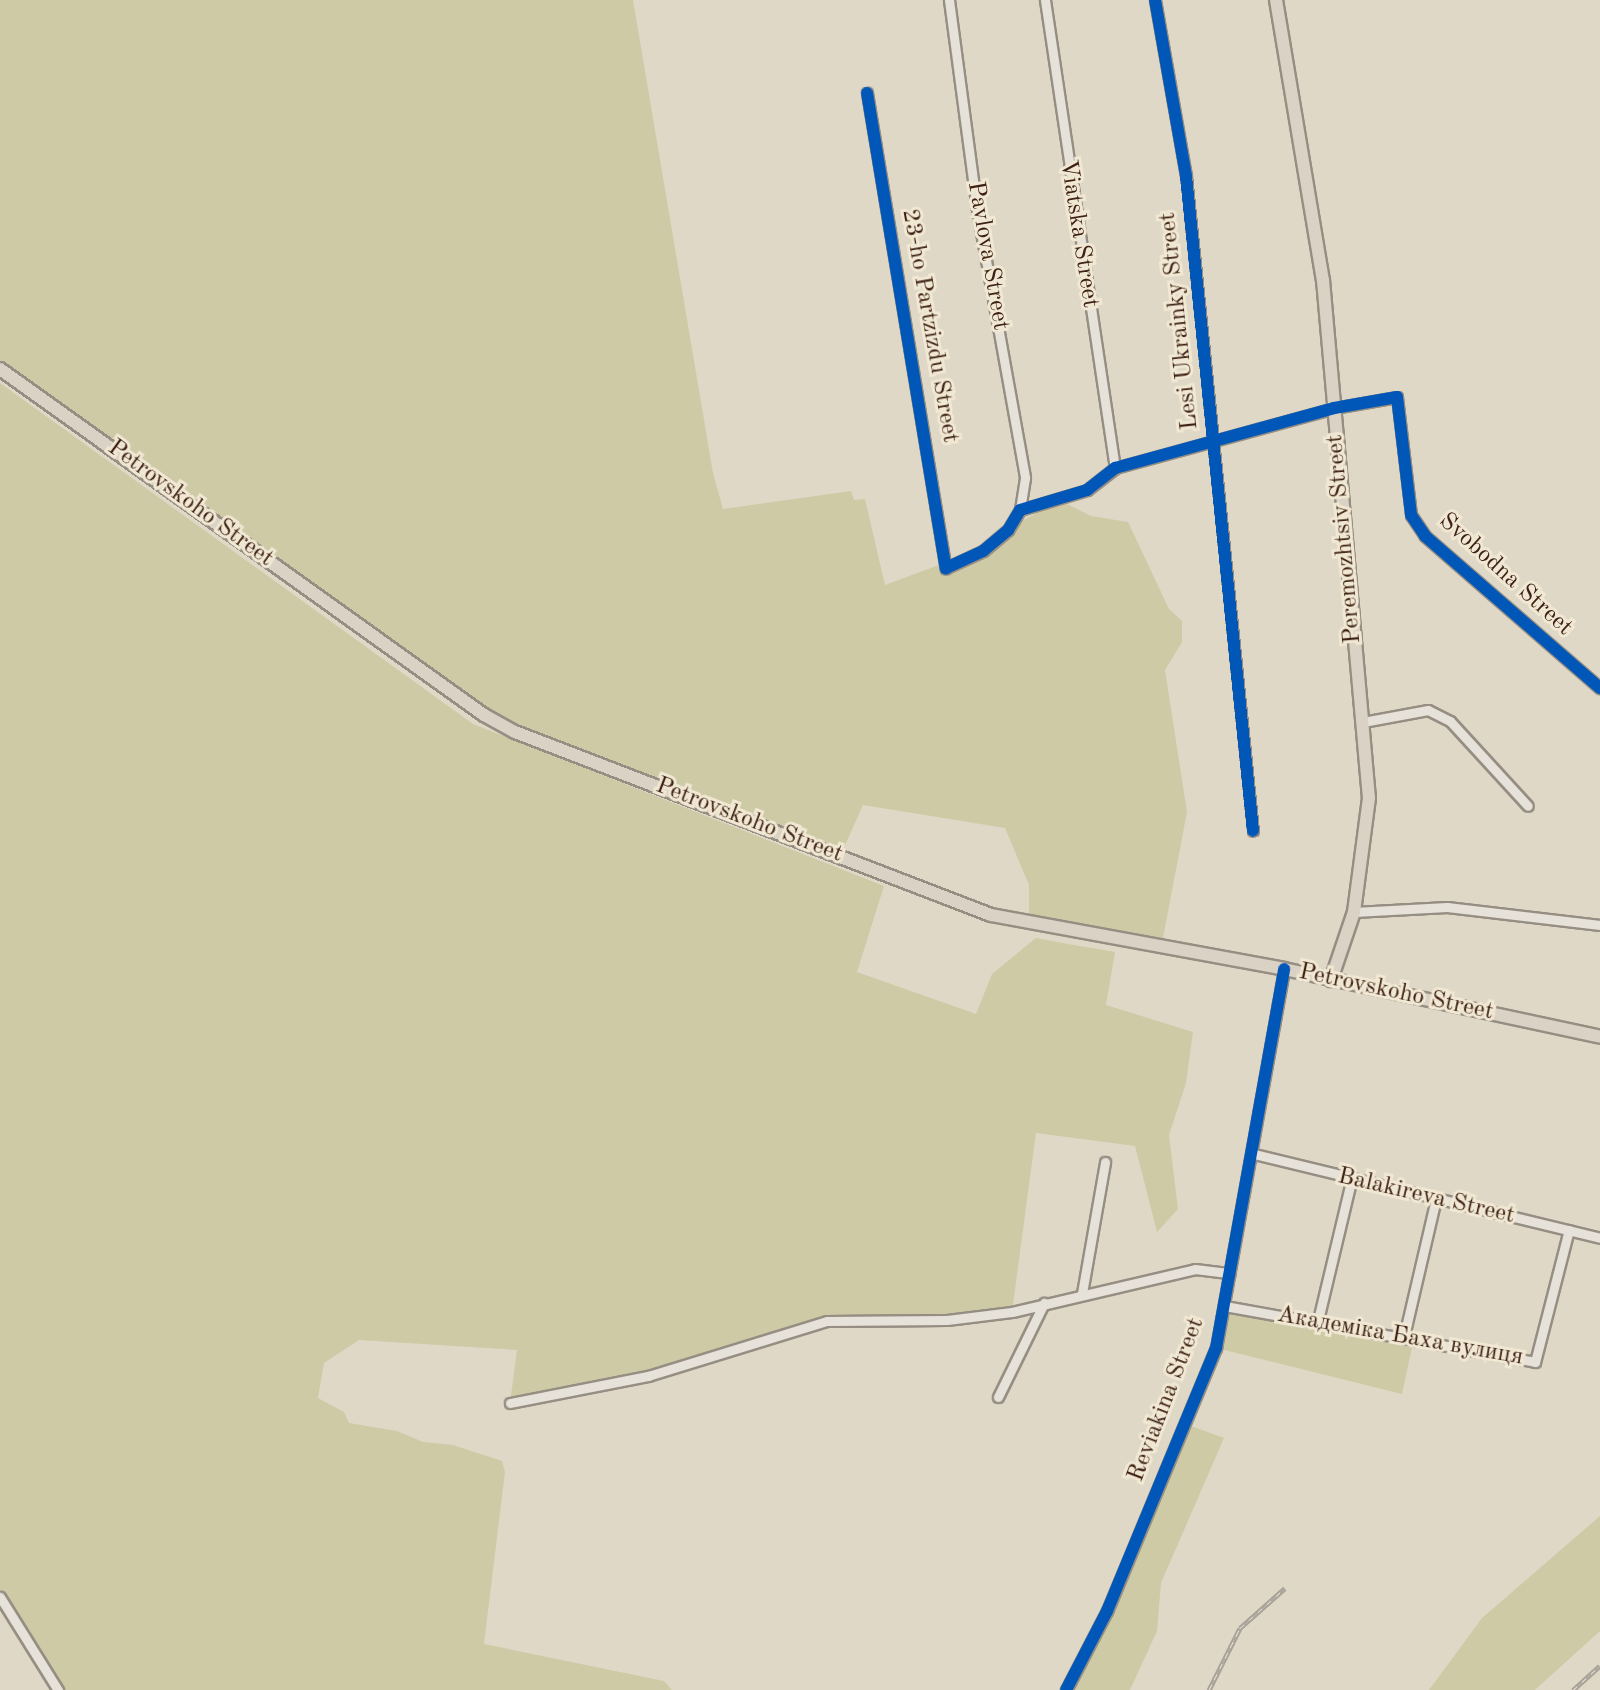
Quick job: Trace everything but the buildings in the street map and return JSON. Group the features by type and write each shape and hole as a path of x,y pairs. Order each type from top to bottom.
{"main road":[{"name":"Peremozhtsiv Street","path":"1276,0 1323,280 1363,722 1368,824 1354,912 1331,980"},
{"name":"Petrovskoho Street","path":"0,369 471,706 515,732 991,915 1284,969 1600,1037"}],"street":[{"name":"Pavlova Street","path":"949,0 977,210 1025,478 1020,510"},
{"name":"Viatska Street","path":"1045,0 1115,468"},
{"name":"Lesi Ukrainky Street","path":"1155,0 1186,176 1253,831"},
{"name":"23-ho Partzizdu Street","path":"867,93 946,568 983,551 1008,530 1020,510"},
{"name":"Svobodna Street","path":"1020,510 1087,490 1115,468 1334,408 1397,397 1411,515 1425,536 1600,688"},
{"path":"1363,722 1428,710 1450,721 1528,806"},
{"path":"1354,912 1447,907 1600,925"},
{"name":"Reviakina Street","path":"1066,1690 1107,1611 1216,1348 1254,1154 1284,969"},
{"name":"Balakireva Street","path":"1254,1154 1351,1181 1600,1238"},
{"path":"1082,1293 1105,1162"},
{"path":"1318,1320 1351,1181"},
{"path":"1404,1336 1436,1199"},
{"name":"Академіка Баха вулиця","path":"1225,1306 1318,1320 1535,1362 1569,1230"},
{"path":"510,1403 648,1376 827,1321 947,1320 1044,1303 1195,1269 1230,1273"},
{"path":"998,1397 1044,1303"},
{"path":"0,1597 58,1690"}],"shaded area":[{"path":"0,0 633,0 713,473 723,509 851,491 854,500 865,499 885,585 955,559 1038,512 1067,504 1091,516 1128,522 1169,609 1182,621 1182,642 1165,670 1187,812 1162,943 1029,917 1029,885 1005,828 863,805 843,850 518,725 483,708 0,360"},
{"path":"0,383 473,724 884,886 857,972 976,1014 992,974 1036,938 1115,952 1106,1005 1193,1032 1186,1083 1169,1135 1178,1209 1157,1232 1135,1146 1036,1133 1012,1312 947,1320 827,1321 727,1355 510,1403 517,1350 359,1340 324,1363 318,1398 344,1412 349,1423 397,1431 423,1442 453,1445 502,1461 505,1472 484,1644 664,1681 672,1690 58,1690 0,1597"},
{"path":"1225,1306 1414,1338 1402,1394 1216,1348"},
{"path":"1183,1423 1224,1438 1161,1583 1157,1631 1130,1690 1066,1690 1107,1611"},
{"path":"1600,1516 1600,1631 1535,1690 1429,1690 1482,1618"}],"railway":[{"path":"1209,1690 1240,1628 1285,1588"},
{"path":"1573,1690 1600,1666"}],"cycle path":[{"path":"1155,0 1186,176 1253,831"},
{"path":"867,93 946,568 983,551 1008,530 1020,510 1087,490 1115,468 1334,408 1397,397 1411,515 1425,536 1600,688"},
{"path":"1066,1690 1107,1611 1216,1348 1284,969"}]}
